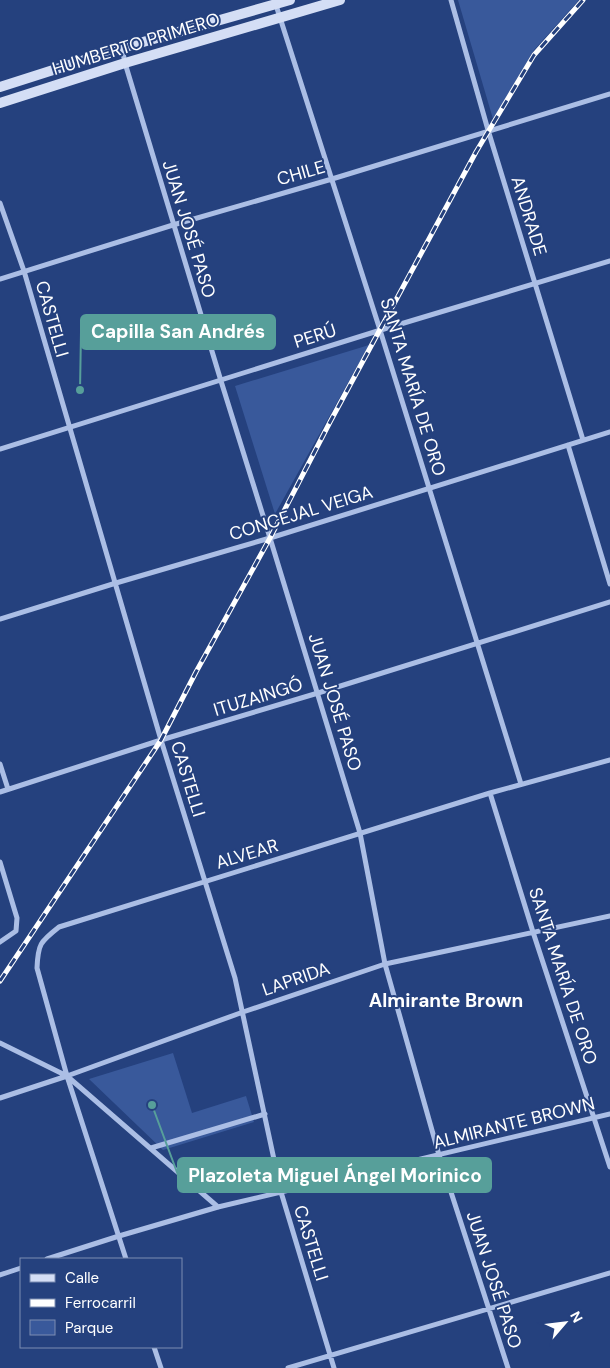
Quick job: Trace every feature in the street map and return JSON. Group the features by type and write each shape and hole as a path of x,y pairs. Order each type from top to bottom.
{"street":[{"name":"HUMBERTO PRIMERO","path":"0,87 275,2 290,0"},
{"name":"HUMBERTO PRIMERO","path":"0,103 125,63 340,0"},
{"name":"ANDRADE","path":"451,0 488,130 583,440"},
{"name":"SANTA MARÍA DE ORO","path":"275,2 430,488 521,784"},
{"name":"JUAN JOSÉ PASO","path":"122,48 173,225 360,834 385,964 439,1155 508,1368"},
{"name":"CHILE","path":"0,279 610,94"},
{"name":"CASTELLI","path":"0,203 24,271 162,740 236,978 281,1192 334,1368"},
{"name":"PERÚ","path":"0,449 380,330 610,261"},
{"name":"CONCEJAL VEIGA","path":"0,619 270,538 610,432"},
{"path":"568,445 610,584"},
{"name":"ITUZAINGÓ","path":"0,792 610,602"},
{"name":"ALVEAR","path":"67,1076 37,968 38,952 44,939 59,927 521,784 610,760"},
{"path":"0,764 8,790"},
{"name":"SANTA MARÍA DE ORO","path":"490,794 610,1167"},
{"path":"0,862 17,918 16,931 0,942"},
{"name":"LAPRIDA","path":"0,1098 385,964 610,916"},
{"path":"0,1043 67,1076 218,1207"},
{"path":"67,1076 126,1258"},
{"path":"151,1148 265,1114"},
{"name":"ALMIRANTE BROWN","path":"50,1258 218,1207 610,1114"},
{"path":"0,1275 20,1268"},
{"path":"288,1368 610,1273"},
{"path":"154,1348 161,1368"}],"green space":[{"path":"458,0 579,0 534,50 493,119"},
{"path":"369,345 275,514 235,386"},
{"path":"173,1053 192,1113 246,1096 254,1122 163,1150 89,1079"}],"railway":[{"path":"0,981 161,740 476,152 534,55 583,0"}],"place":[{"name":"Capilla San Andrés","path":"80,390"},
{"name":"Plazoleta Miguel Ángel Morinico","path":"152,1105"}],"district":[{"name":"Almirante Brown","path":"446,1000"}]}
